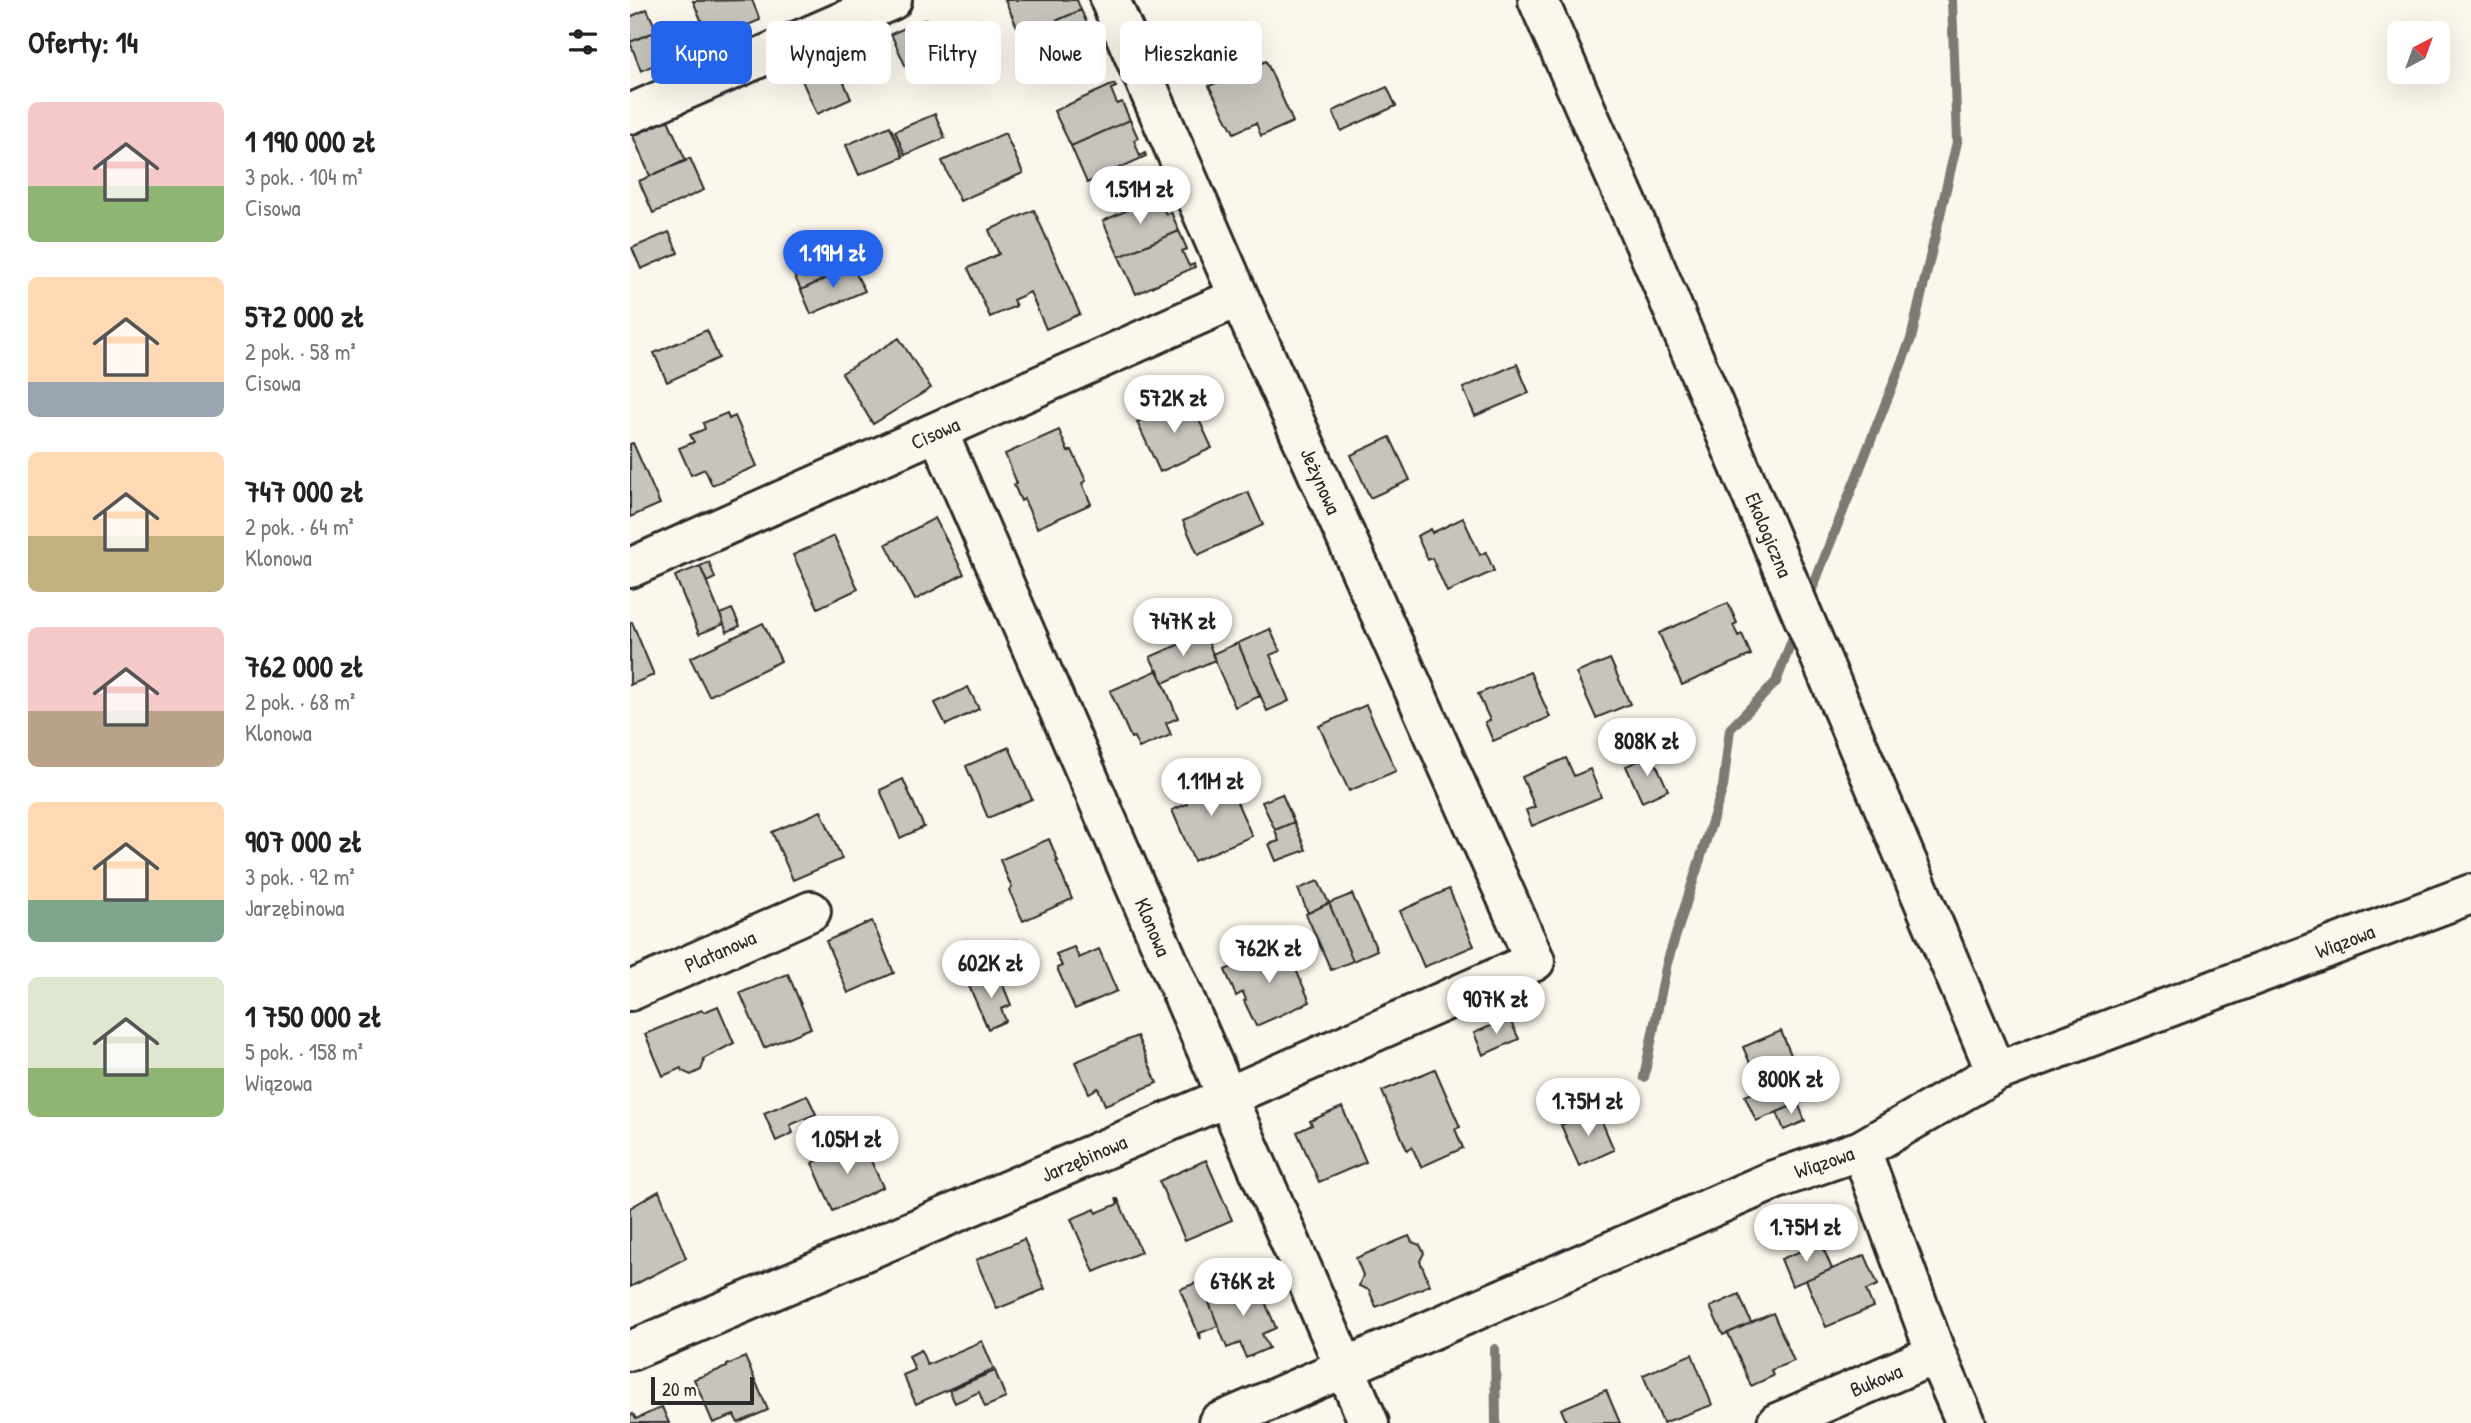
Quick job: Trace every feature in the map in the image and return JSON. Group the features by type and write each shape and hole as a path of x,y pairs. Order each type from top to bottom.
{"street":[{"path":"630,114 892,0"},
{"name":"Jeżynowa","path":"1110,0 1239,297 1535,961"},
{"name":"Ekologiczna","path":"1538,0 1648,251 1996,1072"},
{"name":"Cisowa","path":"630,568 1239,297"},
{"name":"Klonowa","path":"938,432 1368,1423"},
{"name":"Wiązowa","path":"1218,1423 1774,1180 1861,1150 1996,1072 2471,894"},
{"name":"Platanowa","path":"630,991 811,911"},
{"name":"Jarzębinowa","path":"630,1352 1227,1097 1535,961"},
{"path":"1861,1150 1936,1354 1966,1423"},
{"name":"Bukowa","path":"1777,1423 1936,1354"}],"building":[{"path":"752,0 760,20 752,23 752,21 702,21 693,1"},
{"path":"1005,0 1077,0 1081,10 1056,21 1015,22"},
{"path":"647,9 652,21 651,33 630,42 630,17"},
{"path":"1081,10 1086,21 1056,21"},
{"path":"905,28 905,65 891,34"},
{"path":"651,33 651,66 641,71 630,42"},
{"path":"1266,61 1293,122 1261,136 1256,123 1234,133 1209,86 1262,84 1262,63"},
{"path":"804,84 845,84 851,99 817,114"},
{"path":"1114,84 1116,87 1111,89 1117,104 1122,102 1130,120 1071,146 1054,111"},
{"path":"1387,87 1396,106 1341,131 1333,111"},
{"path":"935,114 945,138 905,155 895,131"},
{"path":"668,120 686,161 650,176 633,136"},
{"path":"1130,120 1138,138 1134,140 1140,156 1145,153 1146,156 1087,183 1071,146"},
{"path":"890,126 903,157 859,175 846,145"},
{"path":"1005,133 1023,173 960,201 942,161"},
{"path":"690,158 704,190 653,213 639,181"},
{"path":"1163,194 1165,197 1160,199 1166,215 1171,212 1179,231 1119,257 1103,221"},
{"path":"1034,210 1080,314 1046,329 1030,292 1013,300 1016,306 990,317 968,268 999,254 989,230"},
{"path":"1179,231 1187,249 1182,251 1189,266 1194,264 1195,267 1136,294 1119,257"},
{"path":"669,232 678,253 641,269 632,248"},
{"path":"844,249 852,266 801,290 793,273"},
{"path":"852,266 865,291 811,314 801,290"},
{"path":"707,330 719,358 667,382 654,353"},
{"path":"899,338 931,388 873,424 842,373"},
{"path":"1517,364 1529,393 1475,416 1463,388"},
{"path":"1189,398 1212,448 1160,472 1137,422"},
{"path":"727,413 729,419 735,416 757,466 712,485 705,469 691,475 679,448 694,442 690,435 705,429 703,423"},
{"path":"1059,430 1068,452 1072,450 1086,481 1082,483 1091,504 1037,528 1024,499 1021,501 1014,485 1017,483 1005,454"},
{"path":"1390,437 1410,480 1370,498 1351,455"},
{"path":"633,443 660,504 630,517 630,444"},
{"path":"1248,492 1263,525 1198,555 1183,521"},
{"path":"935,518 964,574 915,600 886,544"},
{"path":"1463,518 1480,555 1486,552 1494,571 1447,592 1432,558 1428,560 1417,536 1431,529 1432,533"},
{"path":"834,536 858,589 818,608 793,555"},
{"path":"709,562 715,578 707,582 700,566"},
{"path":"700,566 724,624 699,634 675,576"},
{"path":"1728,603 1737,623 1733,625 1738,636 1742,634 1751,655 1682,685 1659,633"},
{"path":"732,609 740,626 727,632 720,614"},
{"path":"632,622 654,675 630,685 630,623"},
{"path":"763,623 781,661 709,696 690,658"},
{"path":"1270,629 1280,651 1270,655 1289,701 1267,711 1238,643"},
{"path":"1205,633 1215,660 1163,683 1150,657"},
{"path":"1238,643 1260,696 1235,707 1212,654"},
{"path":"1610,659 1630,704 1596,718 1576,673"},
{"path":"1158,670 1178,718 1166,723 1171,735 1139,748 1134,737 1131,738 1110,691"},
{"path":"1530,672 1550,717 1493,741 1485,722 1490,720 1478,694"},
{"path":"968,687 979,709 946,725 935,703"},
{"path":"1366,705 1396,771 1349,791 1319,726"},
{"path":"1009,747 1032,799 988,818 966,766"},
{"path":"1652,755 1668,790 1642,802 1626,766"},
{"path":"1566,758 1574,776 1590,769 1601,797 1532,826 1526,810 1535,807 1522,777"},
{"path":"1224,773 1252,836 1194,861 1172,810 1187,804 1182,791"},
{"path":"903,779 924,827 900,838 880,790"},
{"path":"1282,794 1294,822 1275,830 1262,802"},
{"path":"821,811 842,859 793,880 772,832"},
{"path":"1294,822 1306,850 1276,861 1269,844 1279,841 1275,830"},
{"path":"1049,839 1072,899 1023,921 1009,890 1012,888 1000,860"},
{"path":"1318,881 1329,903 1308,913 1298,889"},
{"path":"1449,889 1474,946 1424,967 1400,911"},
{"path":"1352,894 1377,950 1353,961 1329,903"},
{"path":"1329,903 1353,961 1331,970 1306,914"},
{"path":"872,921 894,973 848,993 826,941"},
{"path":"1017,940 1026,960 998,973 988,953"},
{"path":"1285,944 1310,1002 1256,1026 1244,1001 1243,992 1236,996 1225,970"},
{"path":"1074,947 1079,958 1099,949 1117,991 1075,1009 1057,968 1062,966 1056,954"},
{"path":"998,973 1011,1005 1001,1009 1006,1021 988,1029 969,986"},
{"path":"788,974 811,1028 764,1048 740,993"},
{"path":"718,1006 734,1043 703,1059 701,1070 691,1075 681,1068 663,1076 645,1034"},
{"path":"1509,1018 1519,1039 1483,1055 1474,1033"},
{"path":"1781,1031 1799,1074 1761,1089 1743,1047"},
{"path":"1137,1036 1157,1083 1105,1105 1098,1088 1089,1093 1075,1062"},
{"path":"1435,1069 1460,1127 1455,1129 1463,1148 1421,1167 1412,1147 1407,1150 1382,1091"},
{"path":"1799,1074 1809,1099 1756,1121 1745,1096"},
{"path":"807,1095 816,1114 790,1125 793,1133 776,1141 764,1113"},
{"path":"1798,1103 1805,1121 1784,1130 1777,1112"},
{"path":"1342,1107 1366,1162 1319,1182 1297,1132 1312,1125 1310,1121"},
{"path":"1597,1110 1614,1150 1579,1166 1561,1125"},
{"path":"862,1141 883,1187 833,1211 812,1163"},
{"path":"1206,1160 1232,1220 1185,1240 1159,1181"},
{"path":"659,1191 686,1258 630,1287 630,1208"},
{"path":"1116,1199 1141,1252 1094,1272 1071,1219 1095,1209 1096,1213 1118,1204"},
{"path":"1409,1236 1412,1242 1420,1245 1424,1253 1420,1261 1430,1285 1376,1307 1369,1290 1359,1286 1363,1275 1356,1258"},
{"path":"1024,1239 1045,1289 997,1309 976,1260"},
{"path":"1821,1243 1832,1269 1792,1286 1781,1259"},
{"path":"1865,1255 1878,1285 1866,1290 1873,1307 1826,1327 1806,1280"},
{"path":"1256,1280 1276,1328 1262,1334 1269,1348 1246,1358 1240,1343 1227,1348 1208,1300"},
{"path":"1201,1281 1218,1326 1200,1333 1201,1340 1180,1289"},
{"path":"1739,1294 1751,1323 1723,1335 1710,1307"},
{"path":"1773,1313 1794,1361 1771,1370 1773,1376 1751,1386 1728,1333"},
{"path":"982,1341 994,1369 916,1404 903,1375 915,1370 909,1356 921,1350 927,1365"},
{"path":"1692,1354 1712,1405 1663,1423 1643,1375"},
{"path":"745,1357 768,1410 738,1423 734,1415 713,1423 694,1379"},
{"path":"995,1371 1006,1398 985,1407 979,1392 955,1403 949,1390"},
{"path":"1606,1390 1620,1423 1567,1423 1561,1409"},
{"path":"662,1407 669,1423 630,1423 630,1416 633,1414 636,1419"}],"waterway":[{"path":"1807,602 1911,339 1957,142 1952,0"},
{"path":"1644,1077 1667,963 1723,787 1730,729 1776,682 1797,627"},
{"path":"1495,1349 1496,1423"}]}
